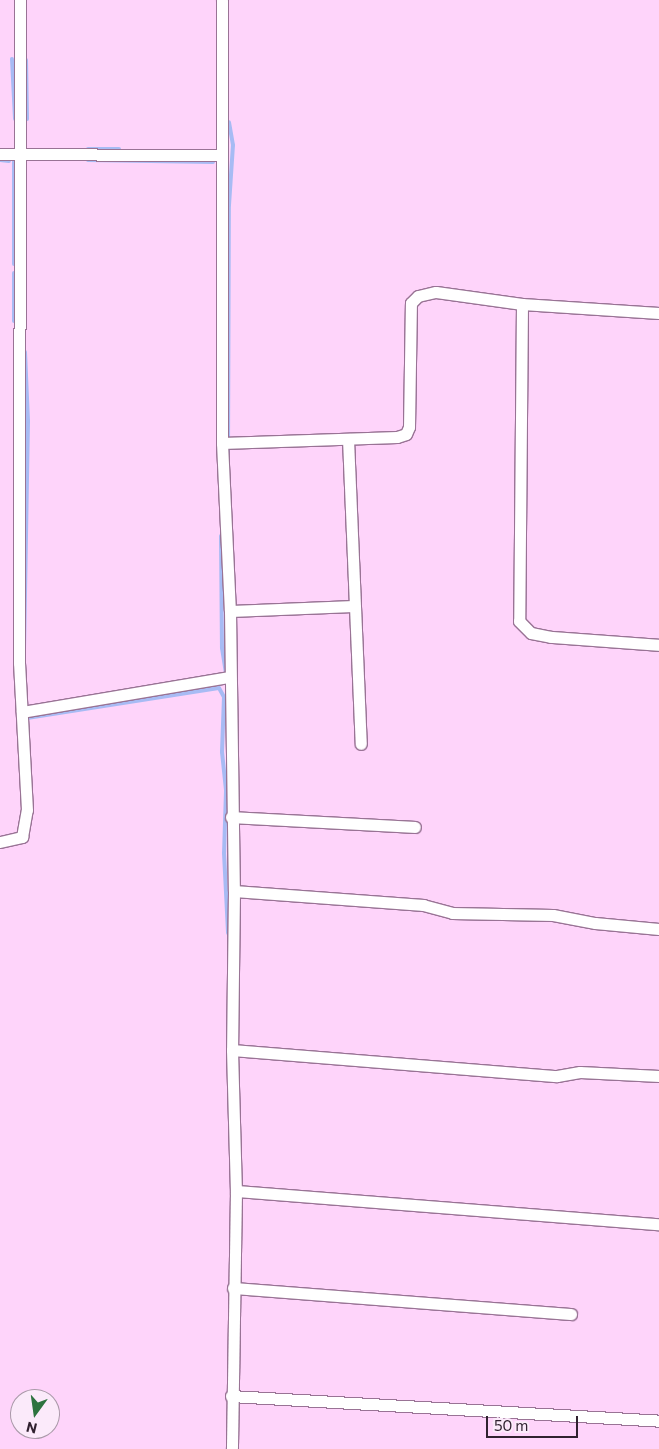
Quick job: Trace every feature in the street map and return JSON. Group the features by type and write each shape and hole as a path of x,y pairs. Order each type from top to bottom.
{"street":[{"path":"0,842 16,840 22,836 27,825 19,663 20,0"},
{"path":"222,0 222,443 230,611 231,817 234,891 232,1050 236,1191 231,1396 232,1449"},
{"path":"0,154 222,155"},
{"path":"222,443 348,439 406,434 409,427 408,335 411,302 418,296 436,292 522,304 659,313"},
{"path":"522,304 520,621 531,633 551,638 659,645"},
{"path":"348,439 361,744"},
{"path":"230,611 354,606"},
{"path":"22,712 230,677"},
{"path":"231,817 415,827"},
{"path":"234,891 422,905 452,913 553,915 595,923 659,929"},
{"path":"232,1050 557,1076 580,1072 659,1076"},
{"path":"236,1191 659,1224"},
{"path":"233,1288 571,1314"},
{"path":"231,1396 659,1421"}],"waterway":[{"path":"12,59 15,119"},
{"path":"26,60 27,119"},
{"path":"228,454 229,205 233,145 229,122"},
{"path":"88,149 119,149"},
{"path":"14,156 14,264"},
{"path":"0,160 9,161"},
{"path":"88,160 213,162"},
{"path":"14,273 14,321"},
{"path":"24,650 28,421 25,352"},
{"path":"221,536 222,648 226,672"},
{"path":"27,722 27,718 219,688 224,697 222,752 226,791 224,853 228,933"}]}
